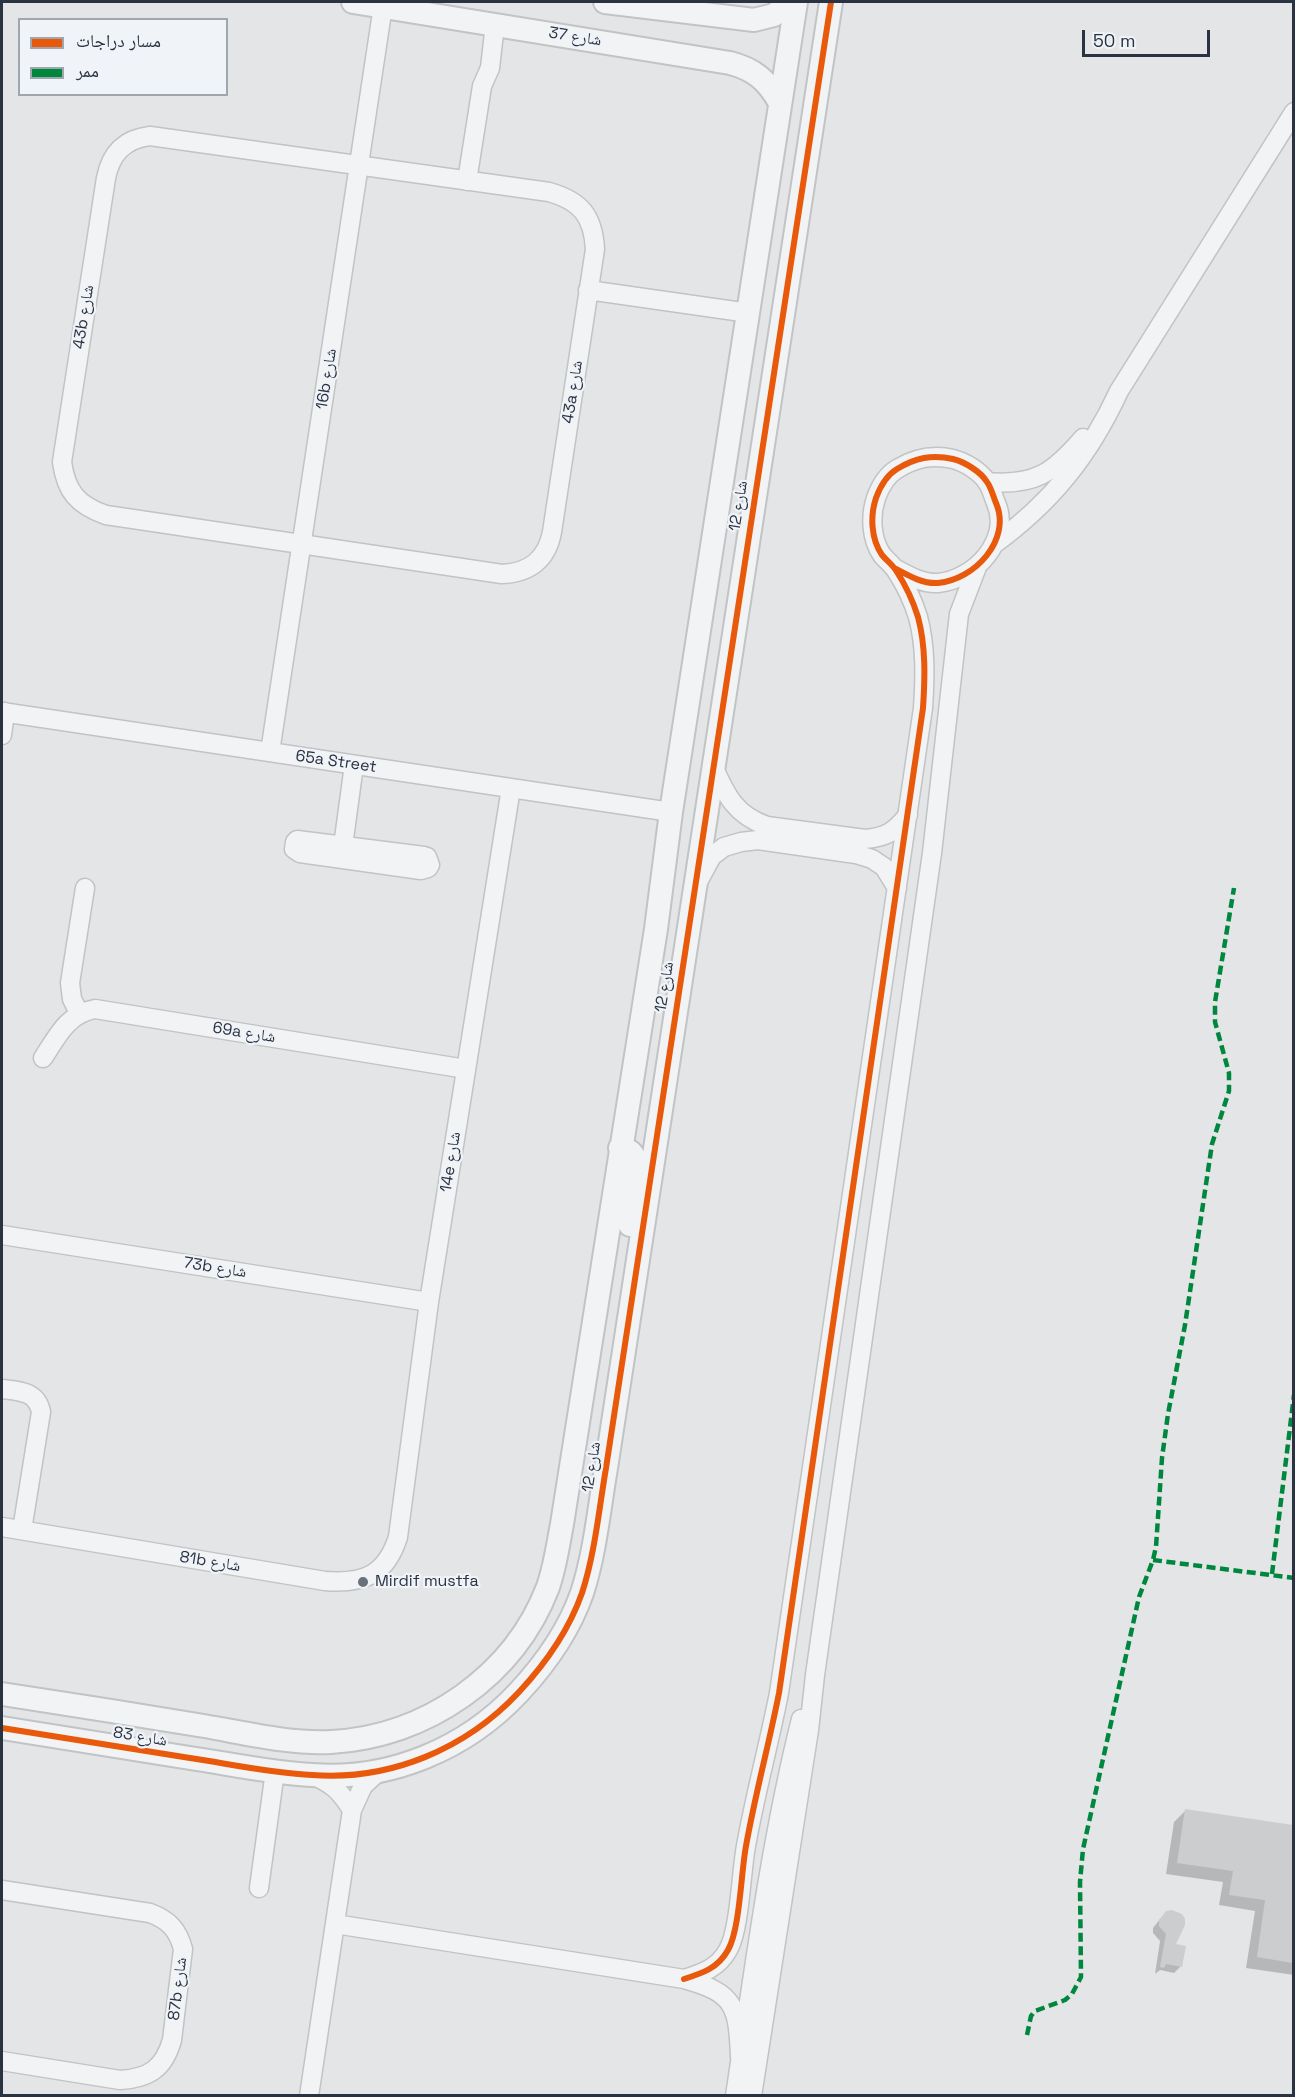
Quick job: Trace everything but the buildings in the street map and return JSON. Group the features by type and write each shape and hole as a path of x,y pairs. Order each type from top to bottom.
{"street":[{"name":"شارع 37","path":"353,2 741,65 768,83 780,103"},
{"path":"605,2 754,20 774,15 790,2"},
{"name":"شارع 12","path":"277,1738 329,1742 355,1740 405,1727 429,1717 472,1689 492,1672 509,1653 533,1617 548,1586 562,1524 656,928 671,812 796,2"},
{"name":"شارع 12","path":"274,1771 334,1776 379,1771 418,1760 455,1743 508,1704 538,1670 569,1623 581,1594 591,1556 831,2"},
{"name":"16b شارع","path":"270,752 383,6"},
{"path":"467,181 482,86 490,68 495,24"},
{"path":"752,2096 809,1730 932,853 959,614 977,567 993,545 1036,512 1067,478 1092,441 1119,391 1293,112"},
{"name":"43b شارع","path":"302,543 106,515 92,510 79,501 70,490 64,476 62,462 64,447 106,178 113,157 120,148 129,141 150,135 359,166"},
{"name":"43a شارع","path":"302,543 502,574 514,574 536,564 550,544 595,249 594,233 588,218 578,205 565,197 549,192 359,166"},
{"path":"588,291 748,313"},
{"path":"987,482 1008,483 1028,480 1047,473 1063,461 1119,391"},
{"path":"684,1978 708,1971 720,1961 729,1948 734,1933 746,1846 779,1694 923,708 925,678 918,617 908,591 896,569 881,553 873,532 872,510 879,489 893,472 912,460 934,456 956,460 975,470 987,482 998,507 998,529 993,545"},
{"path":"896,569 915,580 937,583 958,579 977,567"},
{"path":"2,735 3,712"},
{"name":"65a Street","path":"3,712 671,812"},
{"path":"343,846 354,765"},
{"path":"712,765 721,785 736,807 753,821 768,826 865,839 879,838 890,833 908,815"},
{"name":"14e شارع","path":"398,1537 429,1302 511,788"},
{"path":"301,840 343,846 424,856 430,864 428,868 421,870 300,852 293,846 295,842 301,840"},
{"path":"693,892 712,856 724,847 758,840 864,856 884,867 897,888"},
{"path":"43,1058 63,1028 79,1013 72,999 70,983 85,888"},
{"path":"656,928 661,949 662,971 651,1053 654,1059 667,1064"},
{"name":"69a شارع","path":"79,1013 95,1009 102,1010 466,1069"},
{"path":"620,1148 629,1151 634,1158 630,1220 638,1252"},
{"name":"73b شارع","path":"2,1235 429,1302"},
{"path":"2,1389 30,1394 39,1405 41,1412 22,1530"},
{"name":"81b شارع","path":"2,1527 341,1582 357,1581 372,1575 388,1558 398,1537"},
{"path":"735,2096 786,1778 806,1700 815,1676"},
{"name":"شارع 83","path":"2,1694 277,1738"},
{"name":"شارع 83","path":"2,1728 274,1771"},
{"path":"259,1888 274,1771"},
{"path":"309,2096 352,1810 363,1786 379,1771"},
{"path":"312,1775 329,1783 342,1794 352,1810"},
{"name":"87b شارع","path":"2,1890 150,1913 173,1926 180,1936 183,1949 172,2040 168,2053 160,2066 148,2074 135,2079 120,2080 2,2061"},
{"path":"335,1924 684,1978 708,1985 724,1995 733,2008 739,2025 740,2057"}],"marked path":[{"path":"1027,2035 1031,2016 1035,2011 1065,2000 1072,1994 1081,1977 1080,1882 1083,1849 1139,1597 1156,1547 1162,1458 1168,1414 1185,1325 1212,1144 1229,1091 1229,1073 1215,1022 1215,1002 1234,888"},
{"path":"1272,1574 1294,1395"},
{"path":"1153,1560 1294,1578"}],"cycle path":[{"path":"2,1728 281,1772 312,1775 370,1773 425,1757 451,1745 498,1712 529,1681 547,1658 577,1607 596,1531 831,2"},
{"path":"684,1979 715,1966 728,1950 735,1929 746,1846 779,1693 923,708 924,651 921,628 912,599 894,567 878,549 872,520 874,505 884,482 890,475 904,465 917,460 931,457 953,459 977,471 990,486 1000,517 999,531 986,556 964,574 938,583 922,581 896,569"}],"place":[{"name":"Mirdif mustfa","path":"363,1582"}]}
